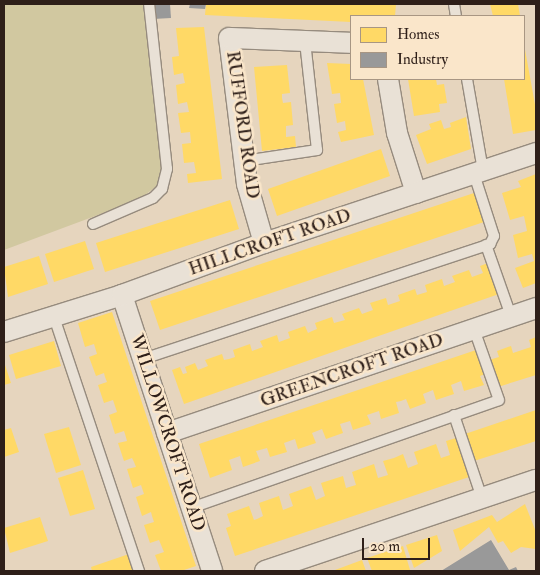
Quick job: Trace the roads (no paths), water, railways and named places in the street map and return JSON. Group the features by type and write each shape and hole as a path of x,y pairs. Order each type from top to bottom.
{"street":[{"name":"RUFFORD ROAD","path":"264,243 244,161 229,38 350,43"},
{"path":"388,80 397,133 416,193"},
{"name":"HILLCROFT ROAD","path":"4,332 122,295 264,243 536,153"},
{"name":"WILLOWCROFT ROAD","path":"122,295 212,571"},
{"name":"GREENCROFT ROAD","path":"167,433 536,308"},
{"path":"266,571 536,480"}],"lane":[{"path":"93,224 153,198 162,189 167,169 149,4"},
{"path":"244,161 317,150 305,41"},
{"path":"143,358 486,245 494,236 479,172 467,80"},
{"path":"486,245 511,316"},
{"path":"54,317 139,571"},
{"path":"191,508 499,400 474,329"},
{"path":"454,415 482,498"}]}
